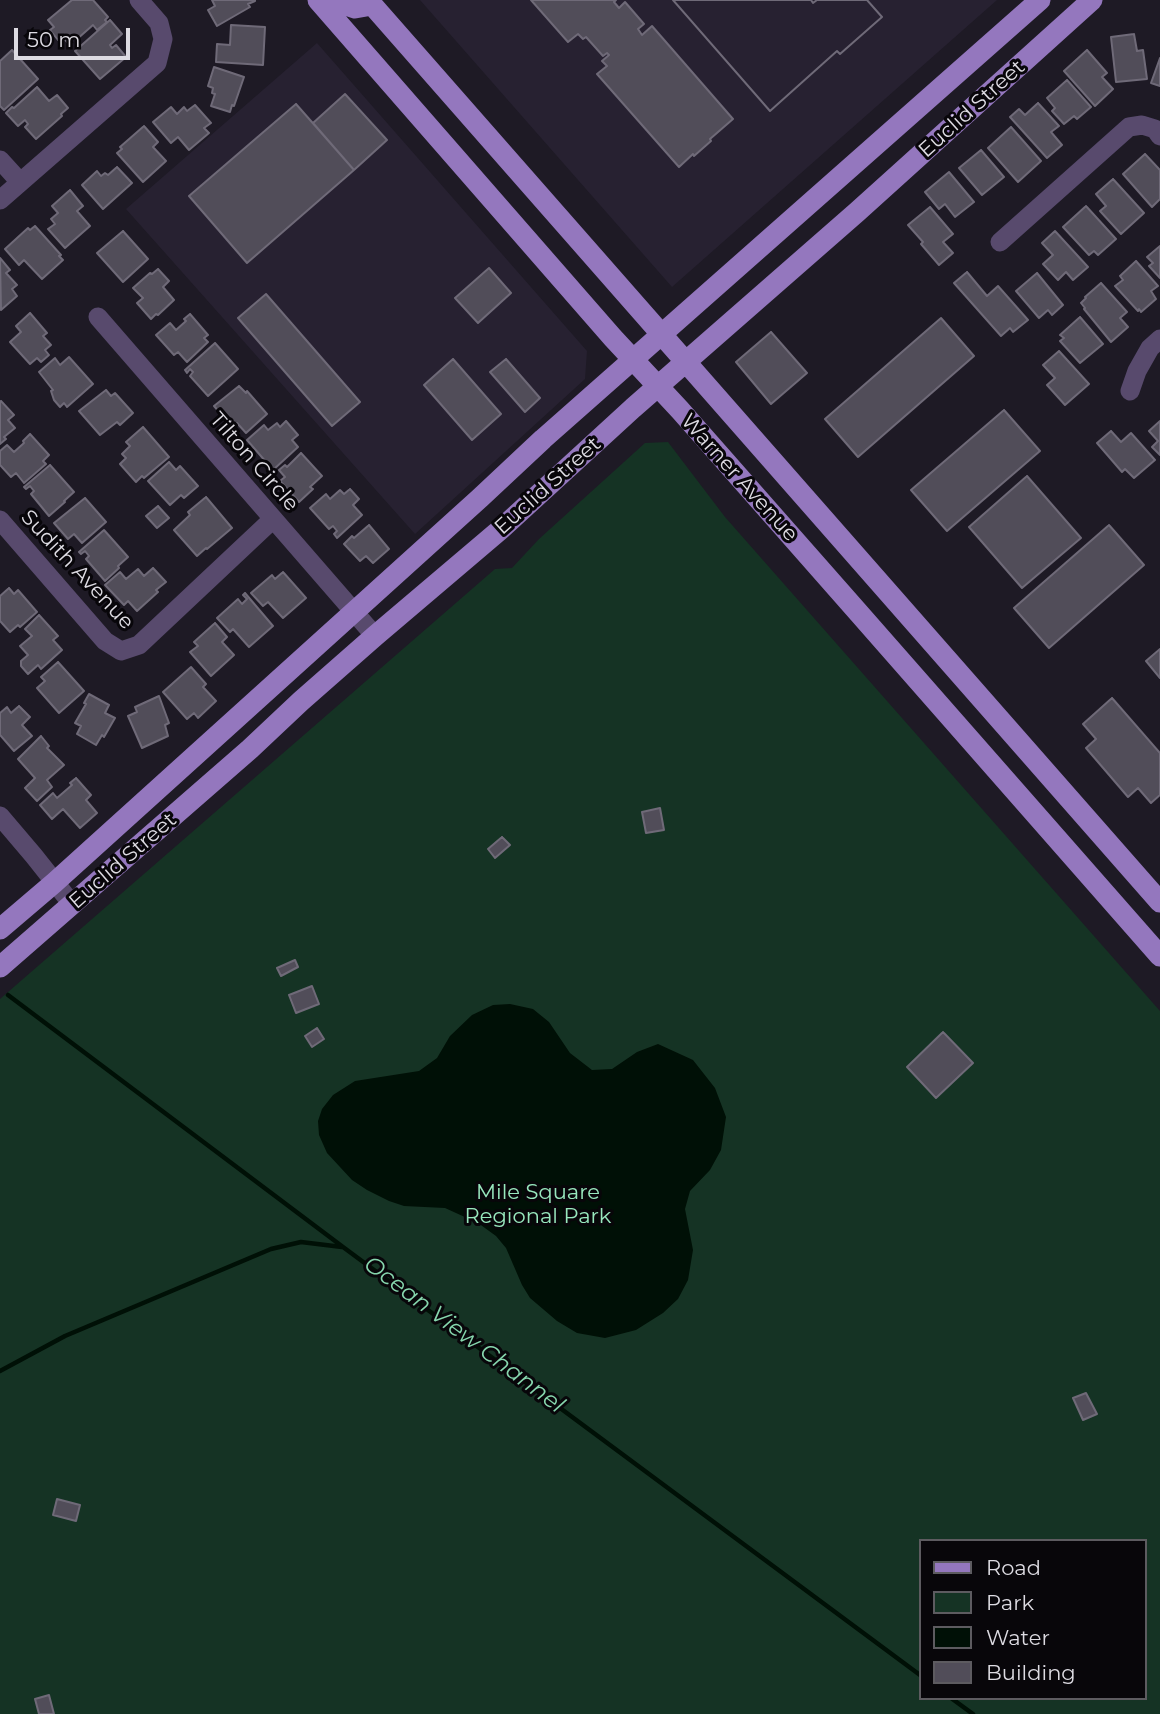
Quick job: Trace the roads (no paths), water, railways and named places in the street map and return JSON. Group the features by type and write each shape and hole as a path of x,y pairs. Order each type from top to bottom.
{"main road":[{"name":"Warner Avenue","path":"318,0 1160,956"},
{"path":"340,0 343,4 355,8 370,2"},
{"name":"Euclid Street","path":"0,929 632,359 1041,0"},
{"name":"Euclid Street","path":"0,967 375,636 501,529 657,386 857,212 1093,0"},
{"name":"Warner Avenue","path":"370,2 1160,902"}],"street":[{"path":"0,200 157,63 163,39 159,23 139,0"},
{"path":"1000,242 1129,127 1142,125 1160,135"},
{"path":"0,160 20,183"},
{"name":"Tilton Circle","path":"98,317 375,636"},
{"path":"1130,391 1143,360 1150,348 1160,339"},
{"name":"Sudith Avenue","path":"0,520 105,641 121,651 139,645 273,519"},
{"path":"0,816 72,904"}],"water":[{"path":"510,1004 533,1009 549,1022 570,1053 592,1070 612,1069 637,1052 658,1044 693,1060 715,1088 726,1117 721,1150 710,1170 690,1191 685,1209 693,1250 688,1280 678,1299 663,1313 636,1330 605,1338 577,1333 557,1321 530,1298 506,1248 496,1236 478,1223 445,1208 404,1206 367,1190 352,1180 327,1153 319,1135 318,1121 322,1109 333,1095 355,1081 419,1071 437,1058 450,1036 472,1015 493,1005"}],"waterway":[{"name":"Ocean View Channel","path":"8,995 918,1674"},
{"path":"0,1371 65,1336 271,1249 301,1242 342,1247"},
{"name":"Ocean View Channel","path":"954,1700 973,1714"}],"park label":[{"name":"Mile Square Regional Park","path":"538,1205"}]}
